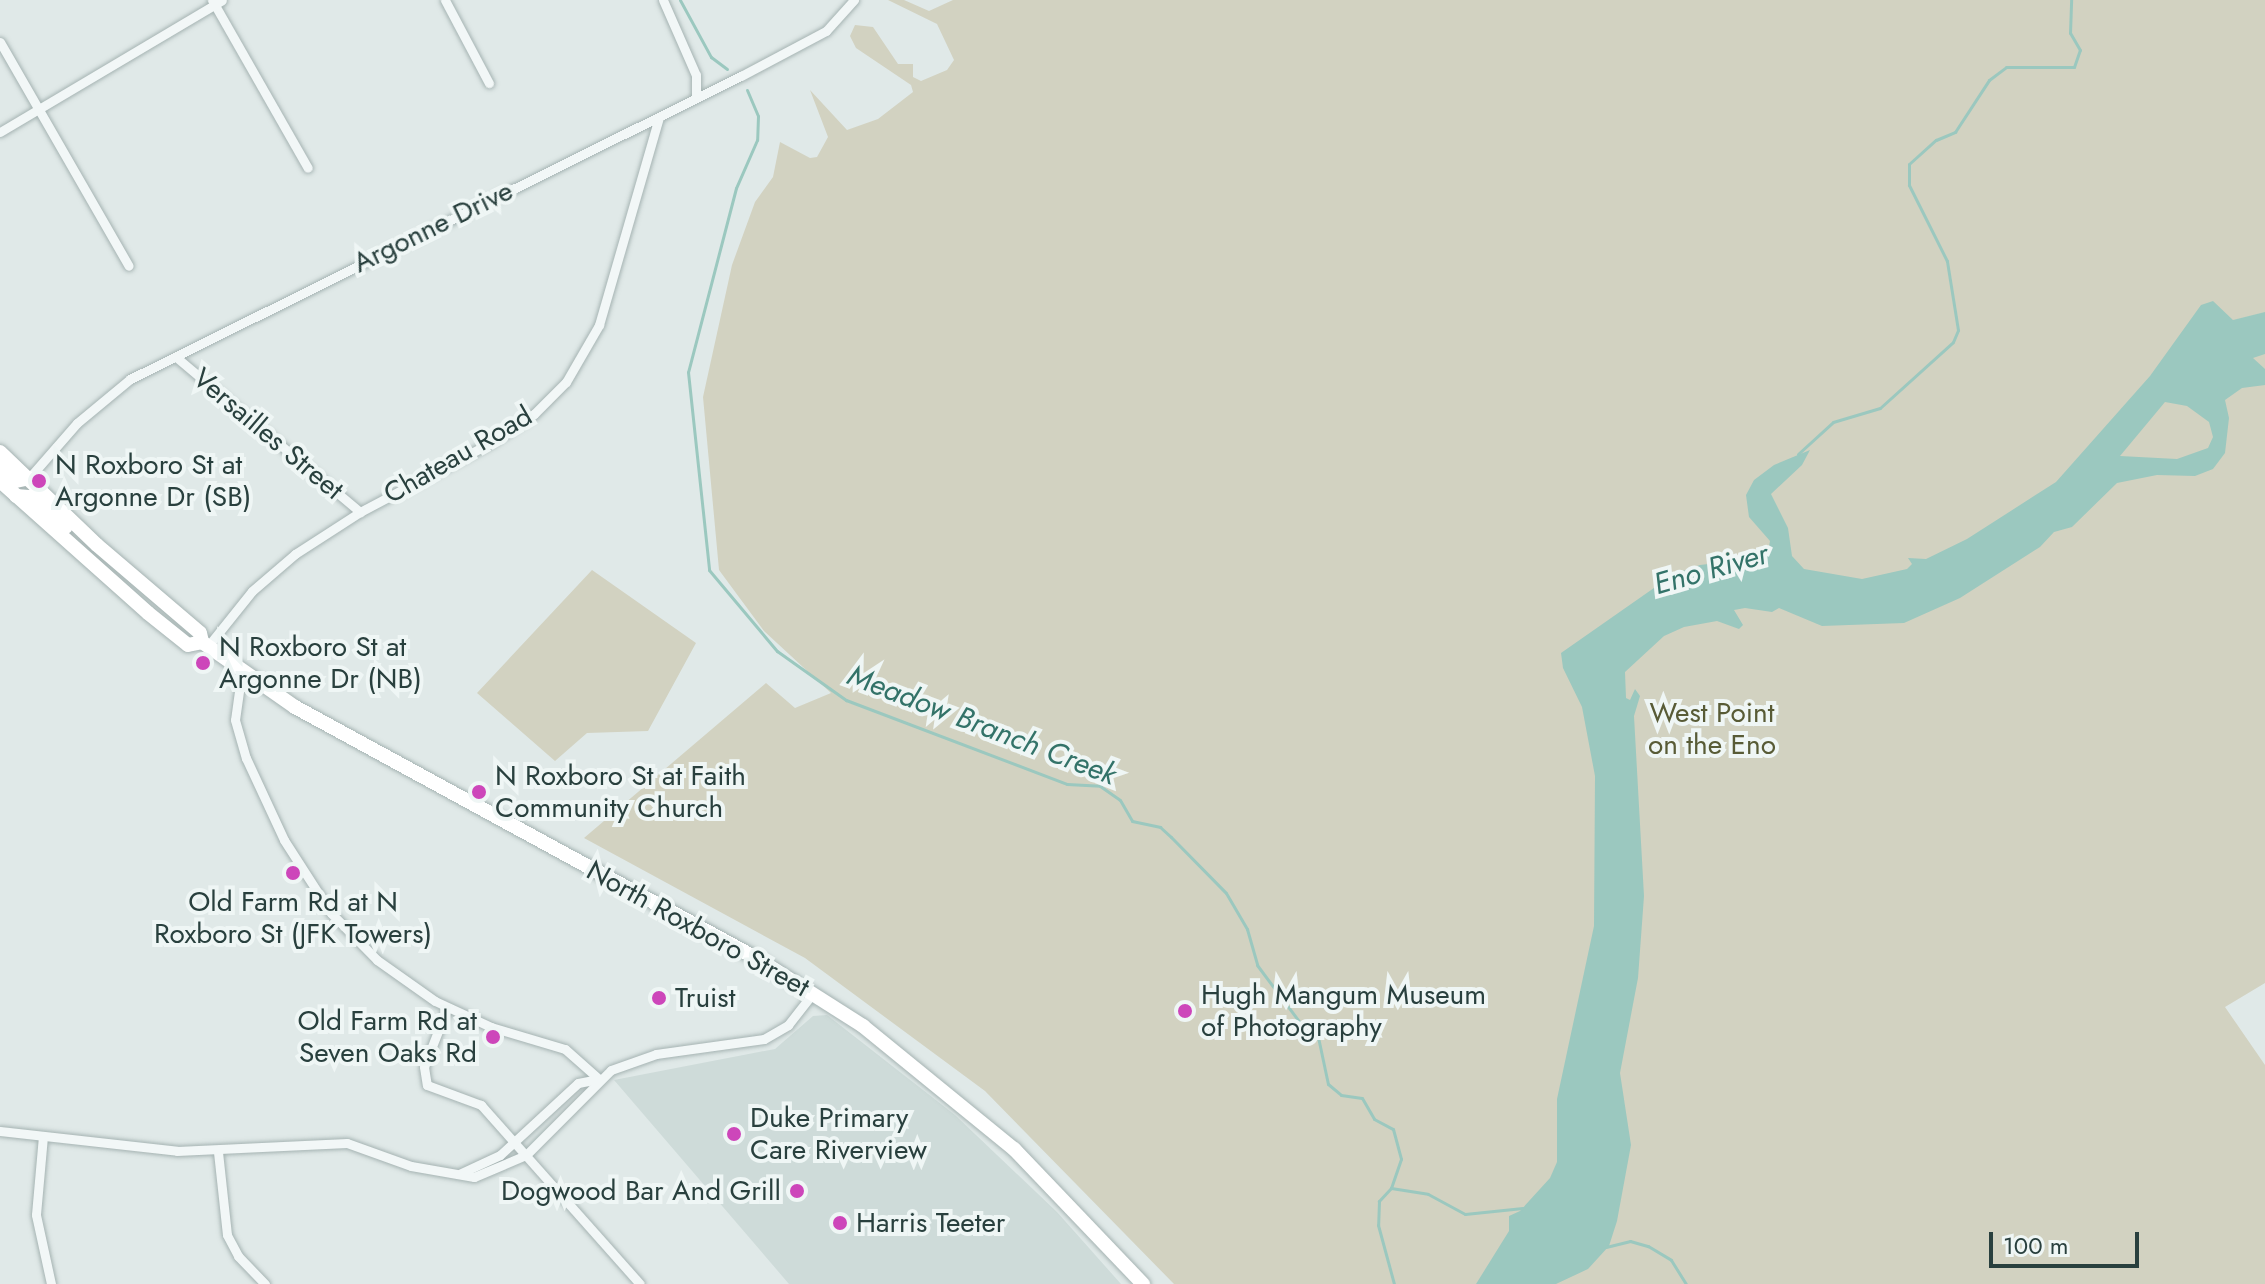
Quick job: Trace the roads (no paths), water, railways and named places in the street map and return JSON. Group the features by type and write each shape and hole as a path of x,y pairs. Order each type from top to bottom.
{"highway":[{"name":"North Roxboro Street","path":"0,452 97,545 200,633 205,644 242,670 377,753 813,993 978,1117 1143,1284"},
{"path":"0,467 16,481 29,478"},
{"name":"North Roxboro Street","path":"0,481 188,645 205,644"},
{"path":"16,496 32,497 78,538 97,545"}],"street":[{"path":"445,0 489,83"},
{"path":"663,0 696,75 696,96"},
{"name":"Argonne Drive","path":"29,478 107,395 176,357 826,31 854,0"},
{"path":"0,132 37,106 216,1 308,168"},
{"path":"0,42 129,266"},
{"name":"Chateau Road","path":"205,644 269,577 360,512 492,442 534,414 576,369 610,294 659,117"},
{"name":"Versailles Street","path":"176,357 360,512"},
{"path":"242,670 235,709 239,739 261,793 306,880 364,948 447,1008 565,1049 599,1079"},
{"path":"459,1174 515,1143 578,1083 599,1079 643,1056 764,1039 788,1025 813,993"},
{"path":"447,1008 423,1078 430,1087 481,1105 640,1284"},
{"path":"0,1131 146,1149 218,1152 347,1143 411,1166 459,1174 496,1171 526,1155 599,1079"},
{"path":"43,1136 36,1215 51,1284"},
{"path":"218,1152 227,1235 238,1256 265,1284"}],"water":[{"name":"Eno River","path":"2213,301 2233,320 2265,312 2265,354 2253,358 2265,369 2265,385 2242,388 2225,400 2229,418 2225,453 2213,469 2195,476 2157,475 2117,483 2072,527 2054,532 2040,547 1960,598 1904,623 1822,626 1779,608 1772,612 1745,608 1734,610 1743,625 1739,629 1717,621 1684,627 1664,636 1625,672 1626,698 1630,700 1635,689 1640,696 1634,716 1644,896 1638,978 1620,1073 1631,1145 1617,1221 1609,1246 1588,1269 1556,1284 1476,1284 1509,1231 1509,1216 1520,1211 1550,1178 1557,1162 1557,1099 1594,926 1595,776 1582,707 1563,668 1561,653 1674,574 1700,565 1767,557 1770,541 1749,517 1746,495 1754,480 1774,465 1810,450 1802,465 1771,494 1788,528 1792,556 1804,569 1862,579 1907,569 1912,564 1908,558 1926,559 1967,539 2056,482 2150,376 2201,305","holes":["2165,402 2187,406 2209,422 2213,437 2208,448 2177,459 2120,456"]}],"waterway":[{"name":"Meadow Branch Creek","path":"680,0 711,57 727,69"},
{"path":"1798,454 1833,422 1880,408 1953,342 1958,330 1947,261 1909,185 1909,164 1936,140 1955,132 1989,80 2006,67 2074,67 2080,50 2070,33 2071,0"},
{"name":"Meadow Branch Creek","path":"747,90 758,116 757,140 736,188 688,372 709,570 777,651 846,700 1067,784 1100,786 1120,800 1132,821 1160,827 1226,893 1247,929 1257,965 1301,1024 1318,1037 1328,1084 1341,1095 1362,1098 1374,1119 1393,1129 1401,1159 1391,1188 1379,1201 1378,1225 1394,1284"},
{"path":"1391,1188 1428,1194 1465,1214 1523,1208"},
{"path":"1606,1247 1630,1241 1648,1246 1671,1260 1686,1284"}],"place":[{"name":"N Roxboro St at Argonne Dr (SB)","path":"39,481"},
{"name":"N Roxboro St at Argonne Dr (NB)","path":"203,663"},
{"name":"N Roxboro St at Faith Community Church","path":"479,792"},
{"name":"Old Farm Rd at N Roxboro St (JFK Towers)","path":"293,873"},
{"name":"Truist","path":"659,998"},
{"name":"Hugh Mangum Museum of Photography","path":"1185,1011"},
{"name":"Old Farm Rd at Seven Oaks Rd","path":"493,1037"},
{"name":"Duke Primary Care Riverview","path":"734,1134"},
{"name":"Dogwood Bar And Grill","path":"797,1191"},
{"name":"Harris Teeter","path":"840,1223"}],"park label":[{"name":"West Point on the Eno","path":"1712,729"}]}
